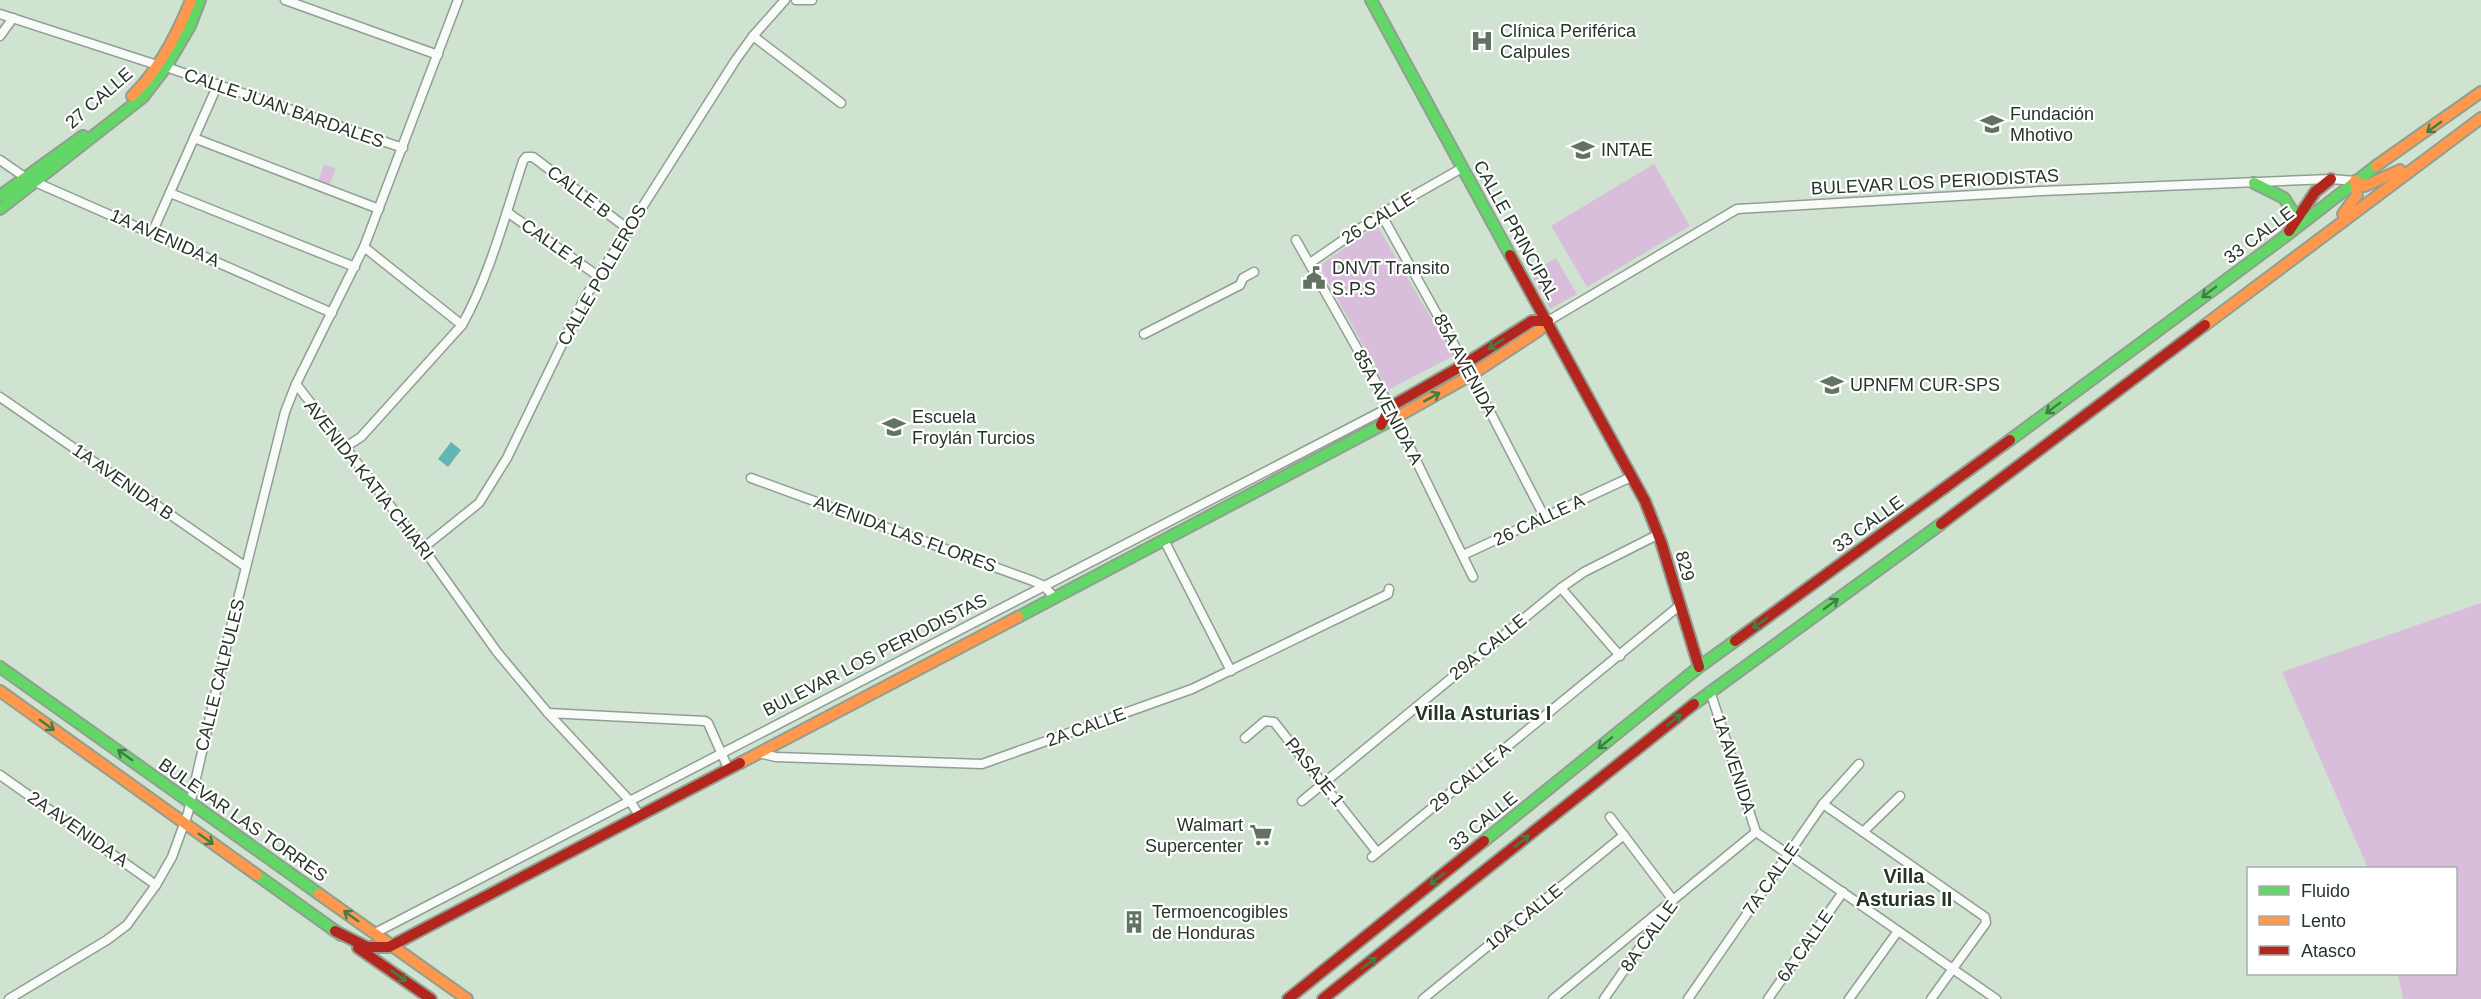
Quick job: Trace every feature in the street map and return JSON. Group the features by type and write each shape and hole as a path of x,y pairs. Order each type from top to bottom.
{"main road":[{"name":"27 CALLE","path":"0,209 31,180 138,91 161,66 191,0"},
{"path":"161,66 190,26 200,0"},
{"name":"CALLE PRINCIPAL","path":"1371,0 1631,477"},
{"name":"33 CALLE","path":"1288,999 1699,667 2287,235 2355,181 2481,92"},
{"path":"1323,999 1710,691 2001,480 2481,118"},
{"path":"2355,181 2365,186 2381,180 2427,152 2443,146"},
{"path":"2287,235 2296,217 2316,192 2331,179"},
{"name":"27 CALLE","path":"0,196 31,180"},
{"path":"2287,264 2295,252 2344,213 2354,202 2358,190 2355,181"},
{"path":"2254,183 2284,198 2296,217"},
{"name":"BULEVAR LOS PERIODISTAS","path":"1390,407 1466,364 1532,321 1548,321"},
{"name":"BULEVAR LOS PERIODISTAS","path":"393,945 1381,426 1471,375 1538,331 1548,321"},
{"path":"1381,426 1390,407"},
{"name":"829","path":"1631,477 1645,501 1659,534 1699,667"},
{"name":"BULEVAR LAS TORRES","path":"0,667 467,999"},
{"name":"BULEVAR LAS TORRES","path":"0,690 431,999"},
{"path":"254,873 255,862 261,858 267,858"},
{"path":"335,931 373,949 393,945"}],"street":[{"path":"285,0 438,55"},
{"name":"AVENIDA KATIA CHIARI","path":"458,0 364,247 296,384 423,548 497,652 548,713 630,801 639,815"},
{"name":"CALLE POLLEROS","path":"423,548 479,503 507,458 579,309 598,276 722,81 753,36 785,0"},
{"path":"796,0 812,0"},
{"path":"0,14 161,66"},
{"path":"0,36 13,18"},
{"path":"753,36 841,103"},
{"name":"CALLE JUAN BARDALES","path":"161,66 403,148"},
{"path":"152,233 218,84"},
{"path":"194,138 379,209"},
{"name":"CALLE B","path":"507,212 523,161 529,156 628,229"},
{"name":"1A AVENIDA A","path":"0,160 31,180 332,312"},
{"name":"26 CALLE","path":"1310,263 1381,214 1462,168"},
{"name":"BULEVAR LOS PERIODISTAS","path":"1548,321 1737,209 2042,191 2331,179 2355,181"},
{"path":"170,193 355,267"},
{"path":"344,448 361,437 462,325 471,309 507,212"},
{"name":"CALLE A","path":"507,212 598,276"},
{"name":"85A AVENIDA","path":"1381,214 1466,364 1545,518"},
{"name":"85A AVENIDA A","path":"1296,240 1390,407 1473,577"},
{"path":"364,247 462,325"},
{"path":"1144,334 1240,285 1244,278 1254,272"},
{"name":"CALLE CALPULES","path":"9,999 127,925 156,885 172,857 184,824 285,412 296,384"},
{"name":"1A AVENIDA B","path":"0,398 246,567"},
{"name":"BULEVAR LOS PERIODISTAS","path":"375,933 1390,407"},
{"name":"26 CALLE A","path":"1463,555 1631,477"},
{"name":"AVENIDA LAS FLORES","path":"751,478 1044,586 1054,597"},
{"name":"29A CALLE","path":"1302,801 1561,588 1584,572 1659,534"},
{"path":"1164,540 1231,671"},
{"path":"1561,588 1620,656"},
{"name":"2A CALLE","path":"758,753 767,757 787,758 982,764 1192,689 1388,594 1389,589"},
{"name":"29 CALLE A","path":"1374,854 1679,606"},
{"name":"1A AVENIDA","path":"1710,691 1756,832 1996,999"},
{"path":"548,713 705,721 729,768"},
{"name":"PASAJE 1","path":"1245,738 1265,721 1274,722 1324,783 1374,854"},
{"name":"7A CALLE","path":"1688,999 1823,804 1860,764"},
{"name":"2A AVENIDA A","path":"0,775 156,885"},
{"path":"1863,832 1900,796"},
{"path":"1823,804 1985,917 1986,923 1931,999"},
{"path":"1552,999 1673,900 1610,817"},
{"name":"8A CALLE","path":"1604,999 1673,900 1756,832"},
{"name":"10A CALLE","path":"1423,999 1624,836"},
{"name":"6A CALLE","path":"1768,999 1843,892"},
{"path":"1849,999 1898,931"}],"shaded area":[{"path":"1654,164 1690,226 1587,287 1551,226"},
{"path":"324,165 336,168 330,184 333,187 316,186"},
{"path":"1377,225 1453,356 1388,390 1319,266"},
{"path":"1556,258 1577,294 1550,309 1530,273"},
{"path":"2481,603 2481,999 2403,999 2398,975 2457,975 2457,867 2368,867 2282,672"}],"water":[{"path":"451,442 461,450 448,467 438,459"}],"traffic: fast":[{"path":"0,209 143,97 166,67 190,26 200,0"},
{"path":"1371,0 1510,255"},
{"path":"0,196 83,136"},
{"path":"2010,440 2287,235 2376,166"},
{"path":"2254,183 2284,198 2296,217"},
{"path":"1018,617 1397,417"},
{"path":"1694,704 1941,524"},
{"path":"1484,841 1699,667 1735,641"},
{"path":"0,667 319,894"},
{"path":"257,875 341,935"}],"traffic: slow":[{"path":"132,96 151,75 166,51 191,0"},
{"path":"2376,166 2481,92"},
{"path":"2205,325 2481,118"},
{"path":"2355,181 2365,186 2400,170"},
{"path":"2343,214 2357,195 2355,181"},
{"path":"1397,417 1471,375 1538,331 1548,321"},
{"path":"740,763 1018,617"},
{"path":"0,691 257,875"},
{"path":"319,894 467,999"}],"traffic: jam":[{"path":"2289,231 2315,192 2331,179"},
{"path":"1510,255 1645,501 1661,542 1699,667"},
{"path":"1381,425 1390,407 1465,364 1532,321 1548,321"},
{"path":"1941,524 2205,325"},
{"path":"1735,641 2010,440"},
{"path":"1323,999 1694,704"},
{"path":"335,931 367,947 389,947 740,763"},
{"path":"1288,999 1484,841"},
{"path":"358,948 431,999"}],"place":[{"name":"Clínica Periférica Calpules","path":"1482,41"},
{"name":"Fundación Mhotivo","path":"1992,124"},
{"name":"INTAE","path":"1583,150"},
{"name":"DNVT Transito S.P.S","path":"1314,278"},
{"name":"UPNFM CUR-SPS","path":"1832,385"},
{"name":"Escuela Froylán Turcios","path":"894,427"},
{"name":"Walmart Supercenter","path":"1261,835"},
{"name":"Termoencogibles de Honduras","path":"1134,922"}],"district":[{"name":"Villa Asturias I","path":"1483,713"},
{"name":"Villa Asturias II","path":"1904,888"}]}
